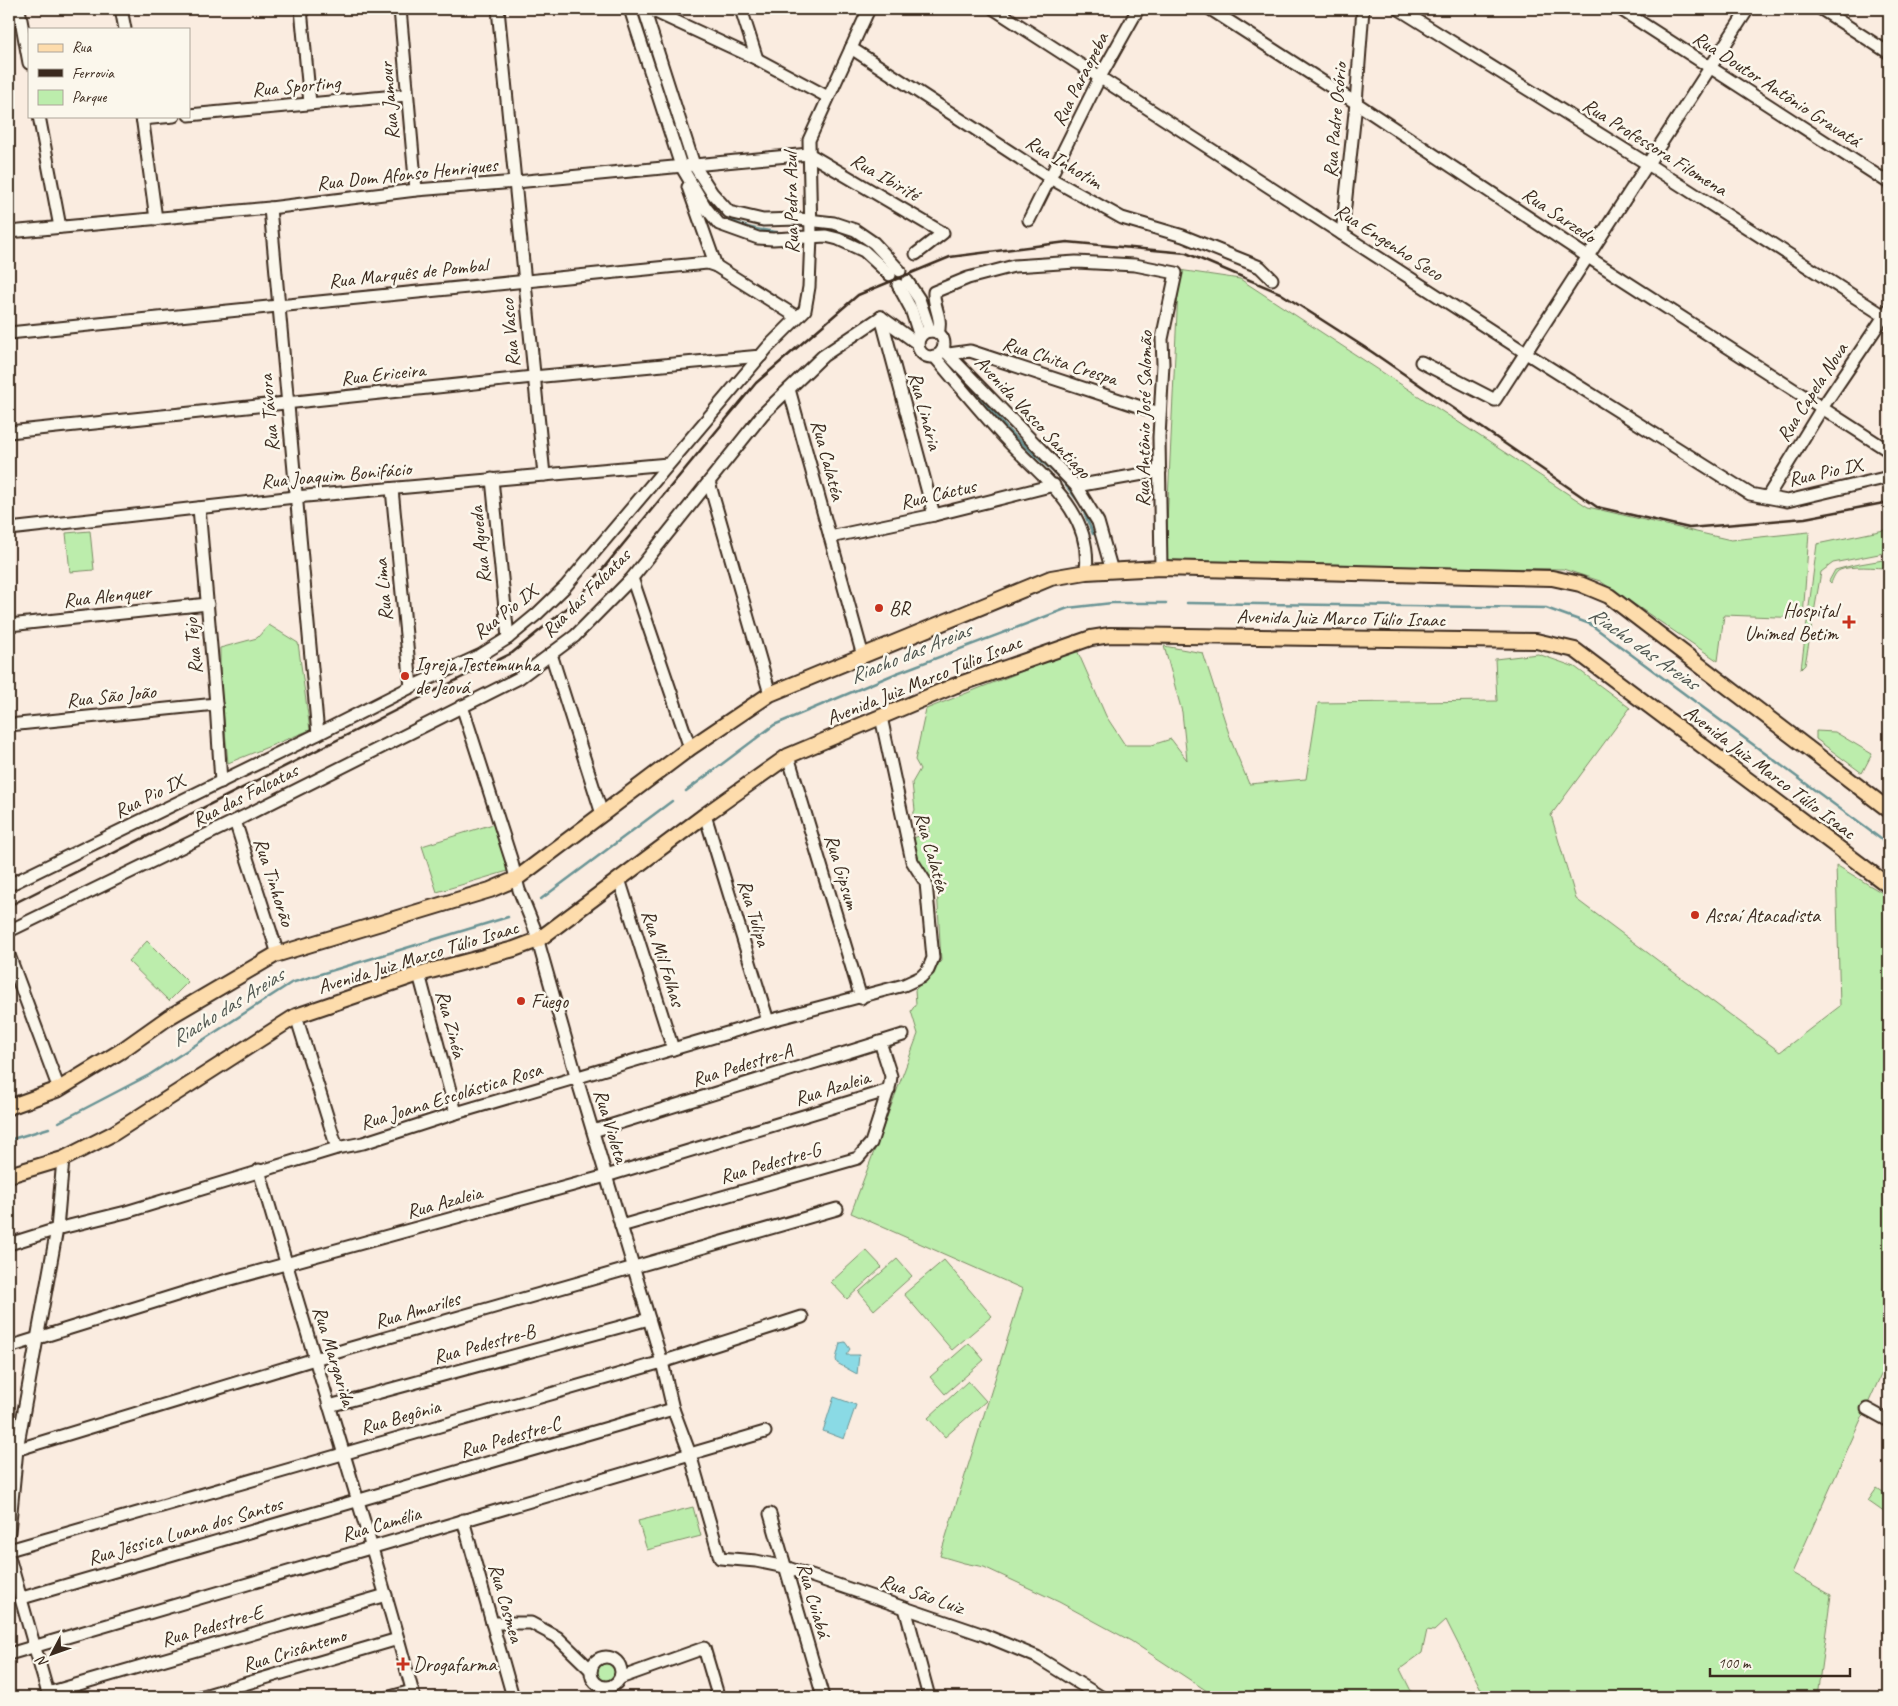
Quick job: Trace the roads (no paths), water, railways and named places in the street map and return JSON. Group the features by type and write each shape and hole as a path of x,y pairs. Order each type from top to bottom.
{"main road":[{"name":"Avenida Juiz Marco Túlio Isaac","path":"9,1107 59,1089 121,1051 169,1016 278,954 490,890 516,879 690,748 770,694 1051,578 1086,572 1161,568 1552,578 1580,584 1609,596 1889,810"},
{"name":"Avenida Juiz Marco Túlio Isaac","path":"9,1175 62,1158 114,1133 296,1016 418,974 514,949 538,940 788,756 954,686 1091,638 1110,635 1536,640 1575,650 1889,886"}],"street":[{"path":"18,9 28,58"},
{"path":"121,9 125,28"},
{"path":"301,9 310,103"},
{"name":"Rua Jamour","path":"400,9 416,190"},
{"name":"Rua Vasco","path":"498,9 544,475"},
{"path":"630,9 716,266"},
{"path":"644,9 694,165 712,193 729,212 763,220 799,219 834,223 855,230 874,243 895,273 864,251 832,238 811,236 773,239 758,238 719,224 714,224 705,236"},
{"path":"650,9 757,59 828,97"},
{"path":"741,9 757,59"},
{"name":"Rua Pedra Azul","path":"797,317 805,310 810,287 809,140 869,9"},
{"name":"Rua Engenho Seco","path":"994,9 1526,353 1727,480 1750,494 1768,496"},
{"name":"Rua Paraopeba","path":"1029,220 1100,77 1138,9"},
{"name":"Rua Sarzedo","path":"1210,9 1588,257 1889,451"},
{"name":"Rua Padre Osório","path":"1342,234 1356,103 1363,9"},
{"name":"Rua Professora Filomena","path":"1399,9 1888,314"},
{"name":"Rua Doutor Antônio Gravatá","path":"1620,9 1889,183"},
{"path":"1421,362 1495,400 1748,9"},
{"path":"1821,9 1889,53"},
{"name":"Rua Inhotim","path":"851,48 1050,178 1122,218 1183,236 1260,267 1272,279"},
{"name":"Rua Sporting","path":"190,115 407,95"},
{"path":"39,118 60,228"},
{"path":"142,118 156,218"},
{"name":"Rua Dom Afonso Henriques","path":"9,232 270,208 416,190 809,154"},
{"name":"Rua Ibirité","path":"809,154 943,232 916,254"},
{"path":"681,166 706,208 719,224"},
{"name":"Rua Távora","path":"270,208 318,734"},
{"name":"Rua Antônio José Salomão","path":"927,336 940,327 940,314 934,298 934,292 968,278 1014,266 1076,262 1135,265 1176,273 1162,339 1163,364 1159,412 1161,568"},
{"name":"Rua Marquês de Pombal","path":"9,333 707,263 716,266 797,317"},
{"name":"Avenida Vasco Santiago","path":"902,283 919,299 927,336 922,352 929,356 942,353"},
{"name":"Rua Capela Nova","path":"1768,496 1822,408 1888,314"},
{"name":"Rua Pio IX","path":"9,885 411,687 481,655 508,638 565,587 668,464 797,317"},
{"path":"881,317 927,336"},
{"name":"Rua das Falcatas","path":"9,931 235,821 519,678 575,636 632,578 763,414 823,356 881,317"},
{"name":"Rua Linária","path":"881,317 934,515"},
{"name":"Avenida Vasco Santiago","path":"927,336 943,340 942,353 1004,438 1054,485 1064,498 1076,518 1086,542 1086,572"},
{"name":"Rua Chita Crespa","path":"942,353 970,351 1159,412"},
{"name":"Avenida Vasco Santiago","path":"942,353 1076,486 1098,522 1112,571"},
{"name":"Rua Ericeira","path":"9,432 533,377 761,356"},
{"name":"Rua Calatéa","path":"789,389 863,656"},
{"name":"Rua Joaquim Bonifácio","path":"9,529 295,497 668,464"},
{"path":"1076,486 1160,471"},
{"name":"Rua Pio IX","path":"1768,496 1787,501 1889,477"},
{"name":"Rua Agueda","path":"492,479 508,638"},
{"path":"709,482 770,694"},
{"name":"Rua Cáctus","path":"830,537 934,515 1054,485"},
{"name":"Rua Lima","path":"392,489 411,687"},
{"name":"Rua Tejo","path":"199,508 221,782"},
{"path":"632,578 690,748"},
{"name":"Rua Alenquer","path":"9,625 208,604"},
{"path":"551,654 602,814"},
{"name":"Rua São João","path":"9,726 216,704"},
{"name":"Rua Violeta","path":"462,706 516,879 538,940 577,1079 662,1362 673,1409 690,1454 720,1558"},
{"name":"Rua Calatéa","path":"881,718 912,861 926,883 933,958 928,970 921,977 904,985"},
{"name":"Rua Gipsum","path":"788,756 861,998"},
{"name":"Rua Tulipa","path":"705,816 768,1021"},
{"name":"Rua Tinhorão","path":"235,821 278,954"},
{"name":"Rua Mil Folhas","path":"619,880 673,1049"},
{"path":"9,955 59,1089"},
{"name":"Rua Zinéa","path":"418,974 456,1113"},
{"name":"Rua Joana Escolástica Rosa","path":"9,1244 57,1229 126,1212 336,1148 363,1143 456,1113 577,1079 768,1021 861,998 904,985"},
{"path":"296,1016 336,1148"},
{"name":"Rua Pedestre-A","path":"593,1130 903,1035"},
{"path":"880,1042 891,1076 889,1090"},
{"name":"Rua Azaleia","path":"9,1347 209,1285 606,1176 889,1090"},
{"name":"Rua Pedestre-G","path":"621,1226 858,1158 871,1143 889,1090"},
{"path":"9,1532 13,1450 38,1339 57,1229 62,1158"},
{"name":"Rua Margarida","path":"259,1170 344,1453 413,1694"},
{"name":"Rua Amariles","path":"13,1450 169,1402 837,1209"},
{"name":"Rua Begônia","path":"9,1550 662,1362 802,1317"},
{"name":"Rua Pedestre-B","path":"329,1406 649,1319"},
{"name":"Rua Pedestre-C","path":"358,1501 673,1409"},
{"path":"1868,1409 1889,1421"},
{"name":"Rua Camélia","path":"9,1654 765,1432"},
{"name":"Rua Jéssica Luana dos Santos","path":"22,1598 358,1501"},
{"name":"Rua Cuiabá","path":"770,1514 823,1697"},
{"name":"Rua Cosmea","path":"463,1520 513,1697"},
{"path":"9,1557 48,1695"},
{"name":"Rua São Luiz","path":"720,1558 756,1561 785,1567 984,1635 1037,1657 1101,1697"},
{"name":"Rua Pedestre-E","path":"48,1695 386,1596"},
{"path":"905,1608 929,1697"},
{"path":"492,1624 531,1623 557,1638 591,1670 595,1682 610,1692 613,1685 620,1678 704,1648 717,1692"},
{"name":"Rua Crisântemo","path":"200,1697 398,1639"},
{"path":"591,1670 597,1661 610,1658 618,1664 620,1678"},
{"path":"390,1697 413,1694"}],"water":[{"path":"845,1342 850,1349 846,1355 859,1355 857,1374 837,1363 836,1359 840,1343"},
{"path":"834,1397 856,1405 844,1439 823,1431"}],"waterway":[{"path":"640,18 684,156"},
{"path":"702,187 711,204 723,213"},
{"path":"727,217 747,227 783,233"},
{"path":"960,374 1010,432 1060,478 1081,505 1093,534"},
{"name":"Riacho das Areias","path":"686,791 774,725 897,673 1068,608 1112,603 1166,603"},
{"name":"Riacho das Areias","path":"1187,603 1546,608 1590,624 1889,845"},
{"name":"Riacho das Areias","path":"541,899 672,801"},
{"name":"Riacho das Areias","path":"59,1122 149,1075 291,983 508,917"},
{"name":"Riacho das Areias","path":"9,1140 49,1128"}],"railway":[{"path":"9,906 512,653 577,600 756,383 858,295 950,257 1067,242 1186,253 1280,293 1372,352 1597,507 1689,528 1805,518 1889,502"}],"place":[{"name":"BR","path":"879,608"},
{"name":"Hospital Unimed Betim","path":"1849,622"},
{"name":"Igreja Testemunha de Jeová","path":"405,676"},
{"name":"Assaí Atacadista","path":"1695,915"},
{"name":"Fuego","path":"521,1001"},
{"name":"Drogafarma","path":"403,1664"}]}
